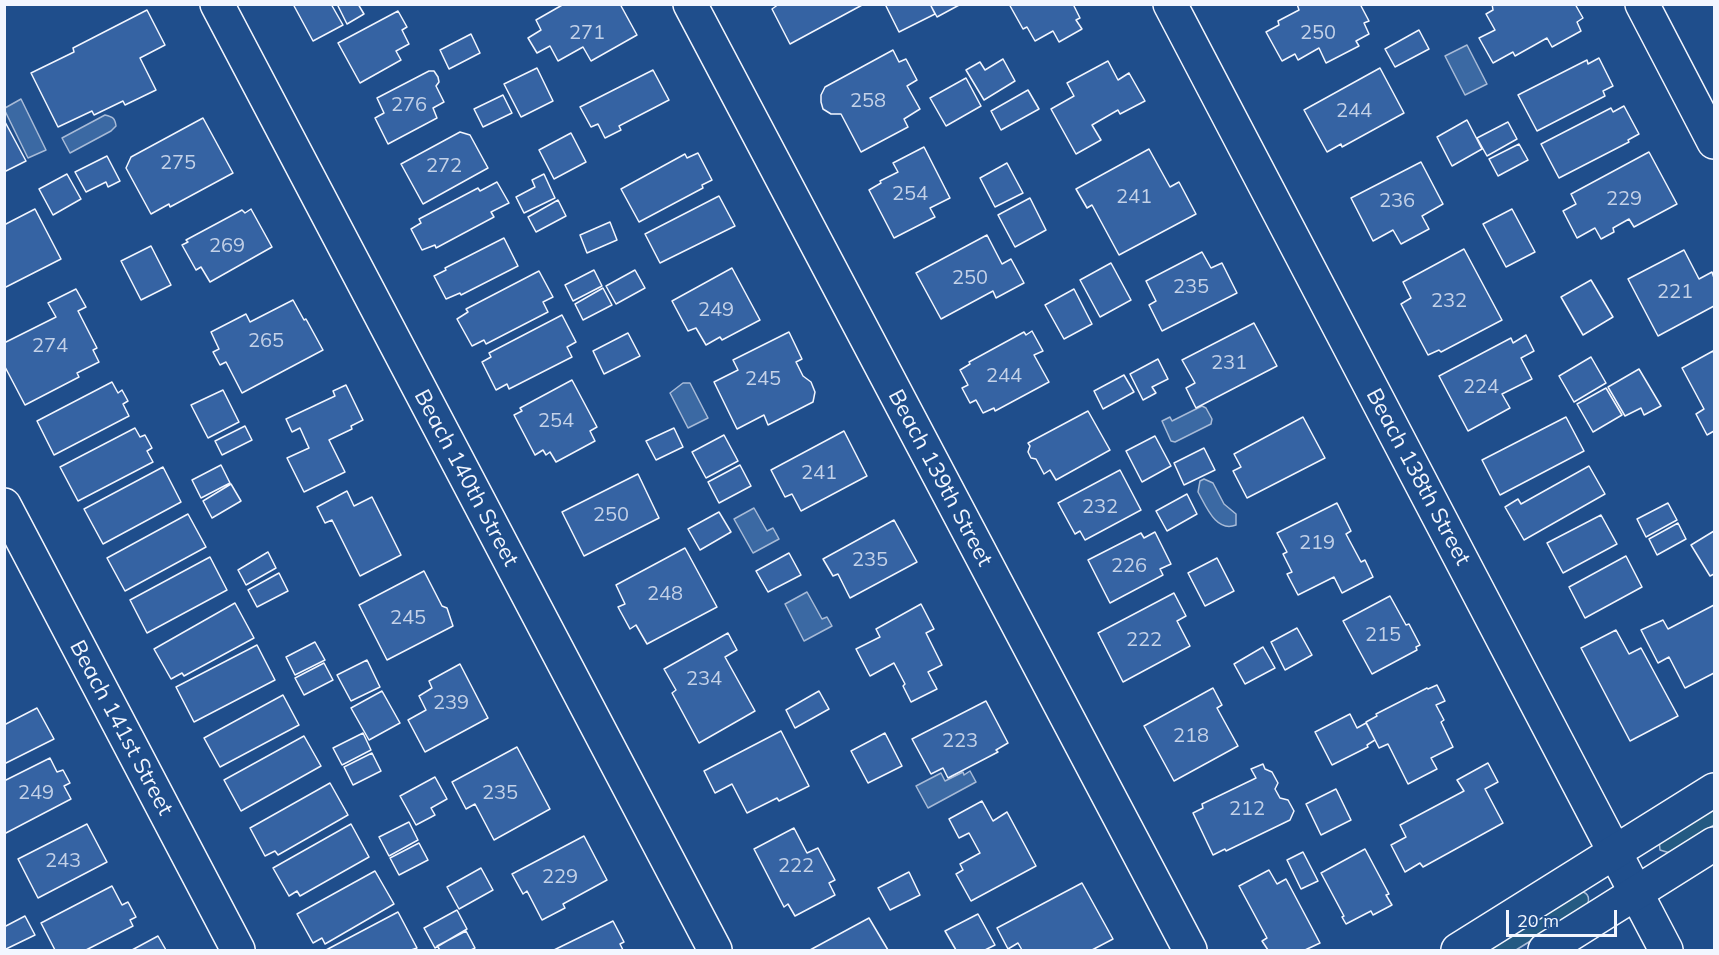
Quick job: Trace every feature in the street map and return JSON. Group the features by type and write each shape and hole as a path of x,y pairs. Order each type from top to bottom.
{"street":[{"name":"Beach 140th Street","path":"217,4 715,951"},
{"name":"Beach 139th Street","path":"690,4 1190,951"},
{"name":"Beach 138th Street","path":"1170,4 1666,951"},
{"path":"1642,4 1714,142"},
{"name":"Beach 141st Street","path":"4,505 238,951"},
{"path":"1458,951 1714,790"},
{"path":"1545,951 1714,844"}],"shaded area":[{"path":"1467,45 1487,84 1465,95 1445,56"},
{"path":"21,99 46,150 28,158 5,111 5,108"},
{"path":"105,115 113,118 116,126 70,153 62,138"},
{"path":"683,383 690,383 708,418 688,428 670,393"},
{"path":"1202,406 1206,408 1212,419 1211,424 1175,442 1171,441 1162,421 1170,417 1172,421"},
{"path":"1204,479 1213,483 1224,504 1236,514 1236,525 1223,525 1212,517 1198,492 1200,481"},
{"path":"754,508 767,531 773,528 779,539 753,553 734,519"},
{"path":"807,592 822,619 827,617 832,626 804,641 785,604"},
{"path":"970,771 976,782 928,808 916,786 941,773 945,781"},
{"path":"1714,804 1714,825 1670,853 1660,850 1659,839"},
{"path":"1577,890 1587,895 1589,900 1587,906 1516,950 1481,950"}],"building":[{"path":"293,4 331,4 343,25 313,41"},
{"path":"337,4 358,4 364,14 347,24"},
{"path":"564,4 620,4 637,35 591,61 583,47 558,61 550,46 537,53 528,38 541,30 536,20"},
{"path":"779,4 864,4 790,44 772,9"},
{"path":"885,4 930,4 935,14 899,32"},
{"path":"930,4 961,4 937,17"},
{"path":"1009,4 1073,4 1080,18 1076,20 1082,29 1059,42 1053,31 1035,41 1027,27 1023,29"},
{"path":"1297,4 1360,4 1369,21 1364,23 1369,34 1356,41 1359,46 1326,63 1319,48 1298,60 1295,54 1282,61 1266,32 1279,25 1278,21 1299,10"},
{"path":"1492,4 1575,4 1583,18 1577,22 1581,31 1552,47 1547,38 1515,56 1513,52 1493,63 1479,38 1495,30 1486,14 1493,10"},
{"path":"147,10 165,45 140,58 156,90 125,105 123,101 94,115 92,111 58,127 31,73 74,52 73,48"},
{"path":"398,11 407,27 402,30 409,44 396,51 401,60 360,83 338,43"},
{"path":"1419,30 1429,49 1395,67 1385,49"},
{"path":"471,34 480,53 449,69 440,50"},
{"path":"893,50 899,62 906,59 917,80 907,86 920,109 904,119 908,127 861,152 841,114 831,114 823,109 821,95 825,87"},
{"path":"1599,58 1613,86 1603,91 1605,96 1537,131 1518,95 1587,60 1588,64"},
{"path":"1003,59 1015,81 984,100 966,70 980,62 985,70"},
{"path":"1108,61 1118,80 1129,73 1145,101 1120,114 1118,110 1092,125 1101,140 1076,154 1051,109 1074,96 1067,83"},
{"path":"537,68 553,101 521,117 504,84"},
{"path":"1380,68 1404,113 1342,147 1341,144 1327,152 1304,110"},
{"path":"653,70 669,100 619,126 621,130 605,138 598,124 591,127 580,107"},
{"path":"429,71 434,71 438,77 439,82 436,86 444,102 433,108 437,118 388,144 375,118 384,113 377,98"},
{"path":"966,78 981,106 946,126 930,98"},
{"path":"1028,90 1039,109 1001,130 991,111"},
{"path":"503,95 512,113 483,127 474,109"},
{"path":"1624,106 1639,134 1628,140 1629,142 1559,178 1541,144 1611,108 1613,112"},
{"path":"203,118 233,173 170,207 169,204 151,214 126,168 131,157"},
{"path":"4,120 26,161 4,172"},
{"path":"1467,120 1482,149 1452,166 1437,137"},
{"path":"1508,122 1517,139 1487,156 1477,138"},
{"path":"460,132 470,135 488,168 423,204 401,164"},
{"path":"571,133 586,162 554,179 539,150"},
{"path":"1519,144 1528,160 1498,176 1489,159"},
{"path":"924,147 950,198 930,208 935,217 894,238 869,190 881,183 880,181 898,172 893,163"},
{"path":"1149,149 1170,187 1179,182 1196,214 1119,255 1092,205 1087,208 1076,189"},
{"path":"1649,152 1677,204 1634,227 1629,219 1613,228 1614,232 1601,239 1595,228 1577,238 1563,211 1576,204 1571,194"},
{"path":"698,153 712,180 702,185 703,188 639,222 621,189 685,154 687,158"},
{"path":"107,156 120,181 108,187 106,182 86,192 75,172"},
{"path":"1421,162 1443,204 1422,216 1429,229 1401,244 1393,230 1373,241 1351,198"},
{"path":"1007,163 1023,193 995,207 980,178"},
{"path":"67,174 81,199 53,215 39,189"},
{"path":"544,174 555,198 524,213 516,197 535,187 532,180"},
{"path":"497,182 509,203 491,212 494,217 436,248 435,245 422,250 411,229 421,223 419,219 478,188 480,191"},
{"path":"719,196 735,226 660,263 645,234"},
{"path":"1030,198 1046,230 1015,247 998,215"},
{"path":"558,200 566,216 536,232 528,217"},
{"path":"35,209 61,259 4,288 4,225"},
{"path":"251,209 272,247 210,282 201,267 196,270 182,245 188,242 186,240 242,210 245,213"},
{"path":"1512,209 1535,252 1506,267 1483,224"},
{"path":"610,222 617,240 587,253 580,235"},
{"path":"987,235 1002,264 1011,259 1024,283 996,298 993,291 941,319 916,273"},
{"path":"504,238 518,266 461,295 460,293 446,299 434,276"},
{"path":"151,246 171,285 141,300 121,261"},
{"path":"1464,249 1502,320 1441,352 1439,350 1428,355 1401,304 1411,298 1403,282"},
{"path":"1684,250 1699,279 1712,272 1714,306 1658,336 1628,279"},
{"path":"1202,252 1211,268 1222,263 1237,293 1162,331 1149,305 1156,301 1146,281"},
{"path":"1111,263 1131,300 1100,317 1080,280"},
{"path":"732,268 760,320 722,340 720,337 706,345 696,328 688,331 672,301"},
{"path":"594,270 602,286 573,301 565,285"},
{"path":"635,270 645,288 616,304 606,286"},
{"path":"539,271 553,297 543,302 548,312 486,344 484,340 472,346 457,319 468,312 466,309"},
{"path":"1591,280 1613,317 1583,335 1561,297"},
{"path":"603,288 612,305 583,320 575,304"},
{"path":"76,289 86,307 78,311 97,348 93,350 99,362 77,373 79,377 25,405 4,365 4,343 56,317 48,303"},
{"path":"1074,289 1092,324 1064,339 1045,305"},
{"path":"293,300 323,350 242,393 226,362 220,365 213,352 219,349 211,332 246,314 250,322"},
{"path":"562,315 576,342 567,347 572,357 509,389 507,384 496,390 482,362 491,357 489,353"},
{"path":"1254,323 1277,366 1196,408 1186,388 1195,383 1182,360"},
{"path":"1032,331 1043,351 1034,355 1049,382 995,411 994,408 983,413 976,400 970,403 962,388 968,385 960,370 970,364 969,362 1024,332 1026,335"},
{"path":"789,332 802,359 796,362 803,376 811,382 815,392 813,402 768,425 764,415 737,429 714,382 738,370 733,360"},
{"path":"628,333 640,356 604,374 593,351"},
{"path":"1526,335 1534,351 1521,358 1532,379 1502,394 1510,408 1468,431 1439,376 1511,338 1513,343"},
{"path":"1713,351 1714,431 1707,435 1696,414 1704,409 1682,368"},
{"path":"1591,357 1606,383 1574,402 1559,376"},
{"path":"1158,359 1168,379 1152,387 1156,393 1143,400 1130,374"},
{"path":"1639,369 1661,406 1644,415 1641,408 1625,416 1608,387"},
{"path":"1124,375 1134,392 1103,409 1094,391"},
{"path":"572,380 597,427 590,431 595,441 556,462 550,452 546,455 543,450 535,455 514,415 522,411 520,408"},
{"path":"112,382 118,393 122,390 128,401 123,404 129,416 54,455 37,421"},
{"path":"346,385 363,420 351,426 352,429 329,440 345,472 304,492 287,458 309,448 300,428 292,432 286,419 335,396 333,391"},
{"path":"1606,388 1622,415 1593,432 1577,404"},
{"path":"223,390 239,422 208,438 191,405"},
{"path":"1088,411 1110,450 1056,480 1050,470 1044,474 1036,459 1031,458 1028,443"},
{"path":"1303,417 1325,458 1247,498 1233,471 1241,467 1234,454"},
{"path":"1566,417 1584,451 1500,495 1482,460"},
{"path":"245,426 252,440 222,455 215,441"},
{"path":"135,428 140,437 145,435 152,448 147,451 153,462 78,501 60,467"},
{"path":"674,428 683,447 656,460 646,441"},
{"path":"844,431 867,476 801,511 792,494 785,497 771,470"},
{"path":"724,435 738,461 706,478 692,452"},
{"path":"1155,436 1171,466 1142,482 1126,451"},
{"path":"1204,448 1215,470 1184,485 1174,463"},
{"path":"221,465 230,483 201,498 192,480"},
{"path":"740,465 751,486 719,503 708,482"},
{"path":"1589,466 1605,494 1524,540 1505,507 1518,499 1521,504"},
{"path":"163,467 181,502 103,544 84,509"},
{"path":"1120,470 1141,510 1085,540 1080,531 1075,534 1058,503"},
{"path":"638,474 659,518 584,556 562,512"},
{"path":"231,484 241,501 212,518 203,501"},
{"path":"347,491 354,506 372,497 401,555 360,576 332,520 325,523 317,507"},
{"path":"1187,494 1197,514 1167,531 1156,511"},
{"path":"1337,503 1351,531 1346,534 1361,562 1365,560 1373,577 1342,593 1334,577 1298,595 1287,574 1292,572 1283,554 1287,552 1277,533"},
{"path":"1668,503 1677,520 1646,537 1637,519"},
{"path":"719,512 731,532 700,550 688,529"},
{"path":"188,514 206,547 125,591 107,558"},
{"path":"1601,515 1617,544 1563,573 1547,543"},
{"path":"894,520 917,562 850,598 838,574 833,576 823,559"},
{"path":"1678,523 1686,539 1657,555 1649,539"},
{"path":"1714,531 1714,574 1710,576 1691,545"},
{"path":"1155,532 1171,564 1160,569 1163,575 1110,603 1088,560 1141,533 1144,538"},
{"path":"685,548 717,607 647,644 636,625 630,629 618,607 625,604 616,585"},
{"path":"268,552 276,568 246,585 238,570"},
{"path":"789,553 801,575 768,592 756,571"},
{"path":"1626,556 1642,587 1585,618 1569,587"},
{"path":"210,557 227,590 147,633 130,600"},
{"path":"1217,558 1234,591 1205,606 1188,573"},
{"path":"424,571 442,606 447,608 453,626 387,660 359,605"},
{"path":"279,573 288,591 257,607 248,590"},
{"path":"1174,593 1186,616 1177,621 1190,646 1123,682 1098,633"},
{"path":"1390,596 1420,645 1416,647 1417,650 1372,674 1343,621"},
{"path":"235,603 254,638 184,676 182,673 171,679 154,649"},
{"path":"921,604 934,629 926,633 942,665 928,672 937,689 911,702 894,663 870,676 856,649 880,637 876,629"},
{"path":"1714,605 1714,673 1685,688 1669,657 1658,663 1641,630 1663,620 1668,629"},
{"path":"1297,628 1312,655 1285,670 1271,642"},
{"path":"1616,630 1629,654 1641,648 1678,716 1630,741 1581,648"},
{"path":"728,633 737,650 725,657 755,711 699,743 672,693 676,690 664,669"},
{"path":"315,642 325,660 295,675 286,657"},
{"path":"257,645 275,680 194,722 176,687"},
{"path":"1263,647 1275,668 1245,684 1234,664"},
{"path":"367,660 380,687 351,701 337,675"},
{"path":"324,663 333,680 304,695 295,678"},
{"path":"460,664 488,718 425,752 408,720 426,710 419,696 432,688 429,681"},
{"path":"1437,685 1445,701 1436,705 1453,747 1431,758 1437,769 1408,784 1388,744 1379,748 1366,722 1377,716 1376,714"},
{"path":"1213,688 1222,705 1217,708 1238,746 1174,781 1144,726"},
{"path":"382,691 400,723 369,740 351,708"},
{"path":"819,691 829,709 795,728 786,710"},
{"path":"283,695 299,725 220,767 204,738"},
{"path":"986,701 1008,743 996,750 998,752 948,778 943,768 931,774 912,739"},
{"path":"37,708 54,739 4,764 4,725"},
{"path":"1350,714 1357,728 1366,723 1375,740 1367,745 1368,747 1332,765 1315,732"},
{"path":"781,731 809,786 747,813 732,784 715,793 704,771"},
{"path":"363,733 371,750 342,765 333,748"},
{"path":"885,733 902,766 868,783 851,751"},
{"path":"304,736 321,766 241,811 224,780"},
{"path":"517,747 550,809 494,840 475,804 466,809 452,782"},
{"path":"372,753 381,771 353,785 344,767"},
{"path":"50,758 57,772 63,770 70,783 64,786 71,799 4,834 4,781"},
{"path":"1488,763 1498,782 1485,789 1503,823 1423,867 1420,863 1405,872 1391,845 1406,837 1400,825 1464,791 1457,780"},
{"path":"1263,764 1265,769 1272,772 1278,783 1275,789 1280,798 1288,800 1294,811 1290,820 1213,855 1193,813 1203,808 1202,804 1256,778 1251,769"},
{"path":"435,777 447,799 431,808 435,815 416,825 400,796"},
{"path":"330,783 348,815 278,855 275,851 265,856 250,828"},
{"path":"1336,789 1351,820 1321,835 1306,804"},
{"path":"982,801 993,821 1007,812 1036,866 971,901 956,874 963,870 960,864 980,853 969,833 959,838 949,819"},
{"path":"409,822 418,840 389,856 379,837"},
{"path":"87,824 107,862 38,898 18,859"},
{"path":"351,824 369,857 300,896 297,891 289,896 273,868"},
{"path":"794,828 807,853 818,848 835,880 829,883 835,895 795,916 788,904 784,907 754,849"},
{"path":"584,836 607,880 563,904 565,908 542,920 527,891 523,894 512,874"},
{"path":"419,843 428,860 399,875 390,858"},
{"path":"1365,849 1389,894 1386,895 1392,905 1373,915 1371,911 1346,924 1321,873"},
{"path":"1303,852 1318,881 1301,889 1287,860"},
{"path":"481,868 493,890 459,909 447,887"},
{"path":"1269,870 1277,884 1286,879 1320,943 1305,950 1268,950 1262,941 1267,938 1239,886"},
{"path":"375,871 394,904 325,944 322,938 313,943 297,914"},
{"path":"909,872 920,895 890,910 878,888"},
{"path":"1082,883 1113,939 1092,950 1022,950 1018,943 1008,949 997,928"},
{"path":"112,886 122,905 128,902 136,917 130,920 133,926 86,950 55,950 41,923"},
{"path":"457,910 467,929 435,948 424,928"},
{"path":"398,912 417,948 411,950 326,950"},
{"path":"978,914 995,945 985,950 956,950 945,931"},
{"path":"25,916 35,935 4,950 4,927"},
{"path":"869,918 888,950 810,950"},
{"path":"613,921 624,942 620,944 623,950 554,950"},
{"path":"466,931 475,948 440,950 437,946"},
{"path":"158,936 166,950 132,950"}]}
